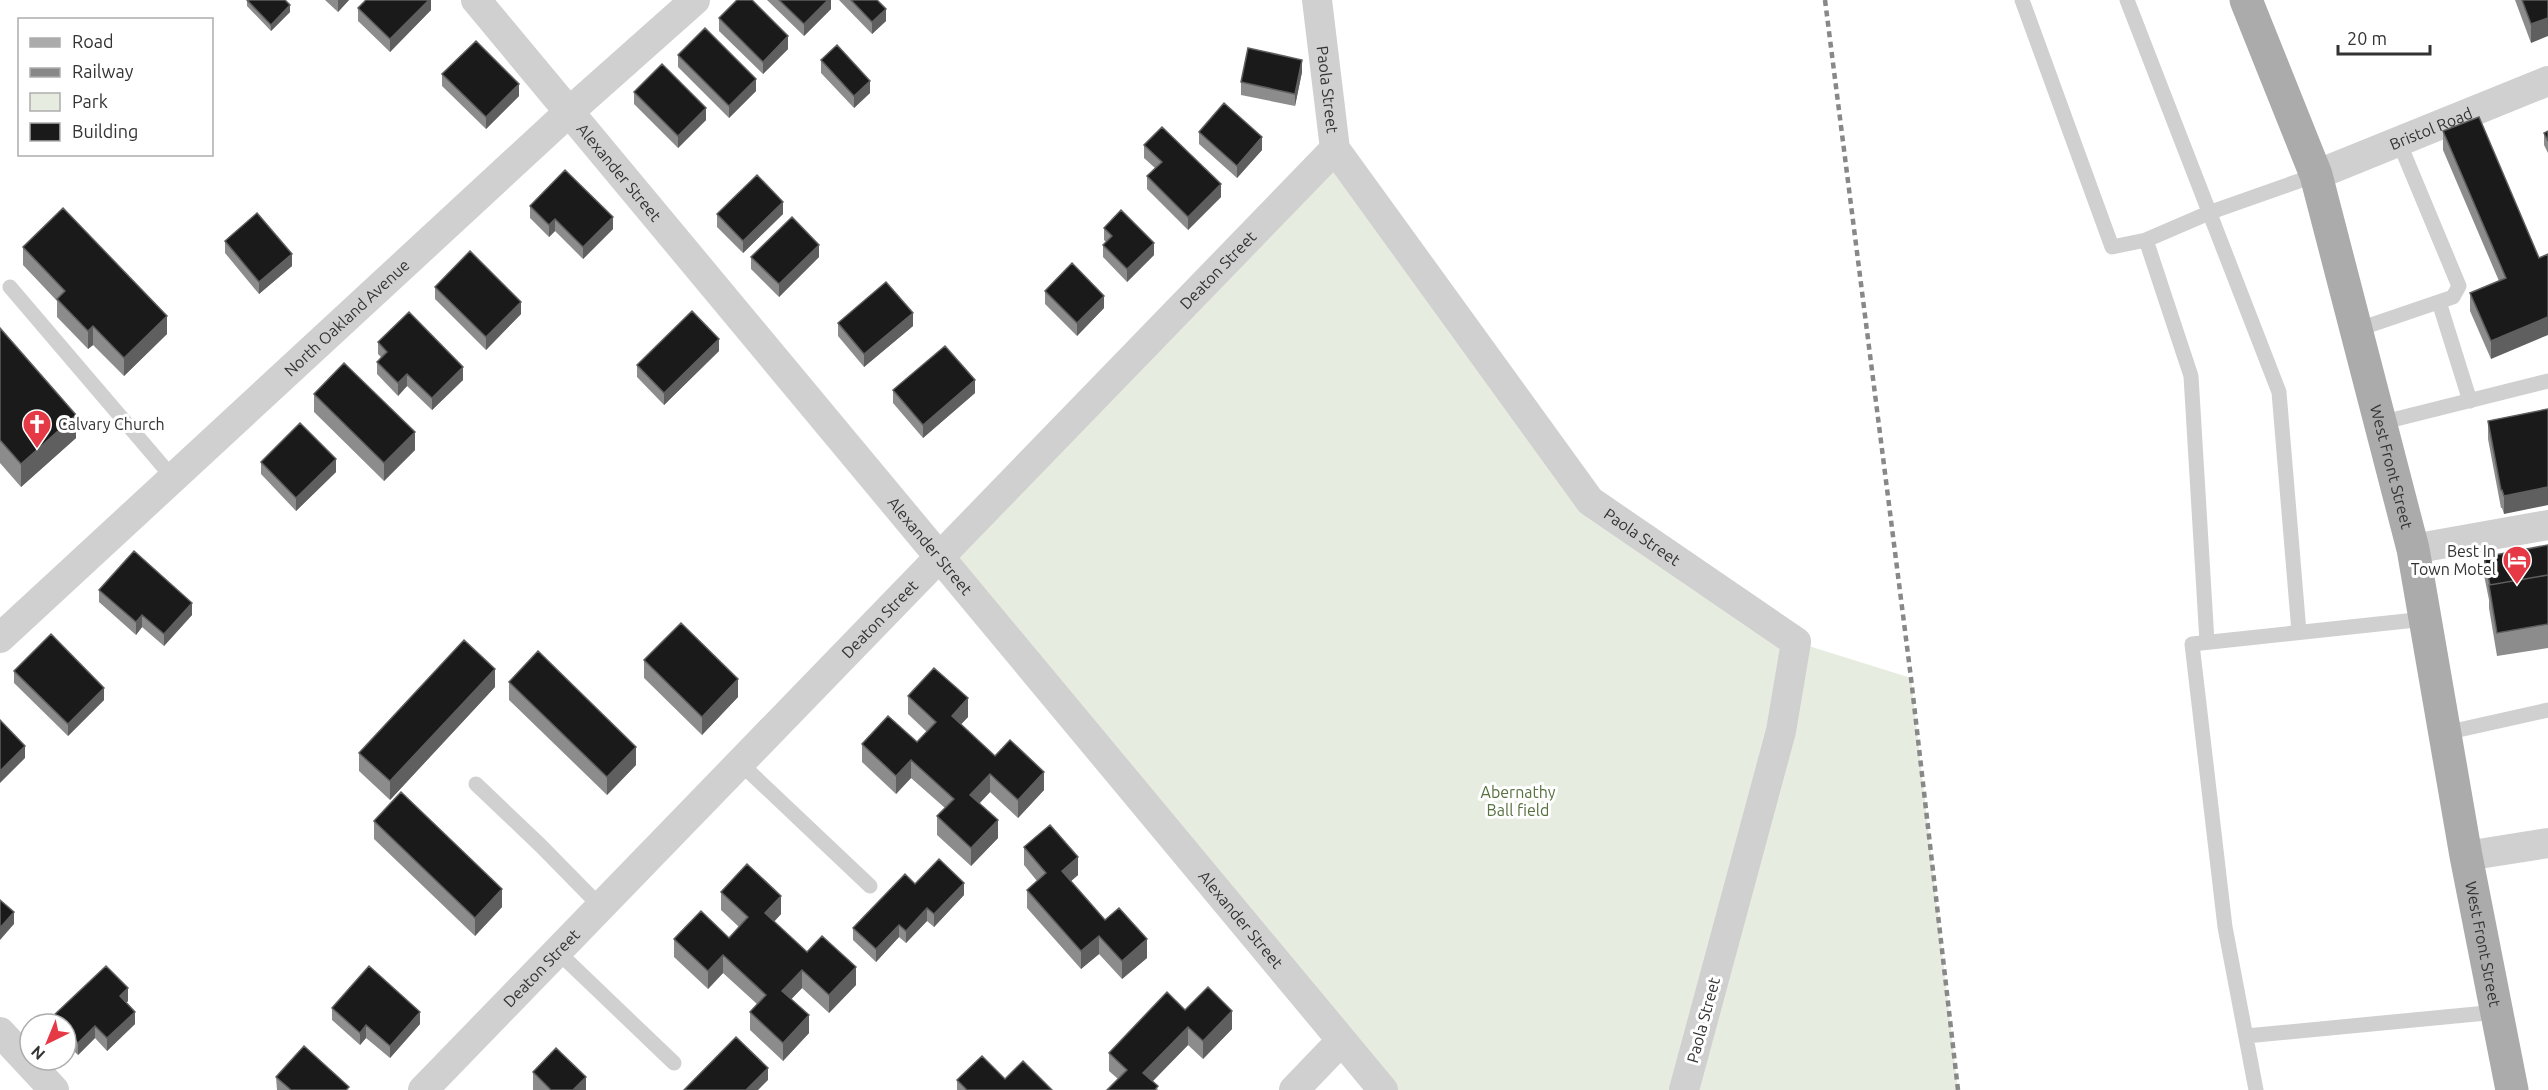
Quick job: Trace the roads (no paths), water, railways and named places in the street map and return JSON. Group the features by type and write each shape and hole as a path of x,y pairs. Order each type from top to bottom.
{"main road":[{"name":"West Front Street","path":"2246,0 2316,176 2413,549 2466,856 2512,1090"}],"street":[{"name":"Alexander Street","path":"476,0 1383,1090"},
{"name":"North Oakland Avenue","path":"0,638 569,112 695,0"},
{"name":"Paola Street","path":"1317,0 1335,149 1590,501 1796,642 1780,731 1684,1090"},
{"name":"Bristol Road","path":"2316,176 2548,81"},
{"name":"Deaton Street","path":"423,1090 938,556 1335,149"},
{"path":"2413,549 2548,525"},
{"path":"2466,856 2548,843"},
{"path":"0,1032 54,1090"},
{"path":"1294,1090 1341,1041"}],"lane":[{"path":"2022,0 2112,247 2146,240 2211,212 2316,176"},
{"path":"2127,0 2279,392 2299,632"},
{"path":"2356,330 2453,297 2459,286 2399,142"},
{"path":"2146,240 2191,375 2207,642"},
{"path":"10,287 173,478"},
{"path":"2439,302 2470,401"},
{"path":"2380,423 2548,381"},
{"path":"2256,1090 2225,927 2192,644 2425,619"},
{"path":"2445,733 2548,710"},
{"path":"740,762 870,886"},
{"path":"476,784 600,906"},
{"path":"557,951 674,1063"},
{"path":"2246,1036 2497,1012"}],"railway":[{"path":"1825,0 1911,678 1958,1090"}],"place":[{"name":"Calvary Church","path":"37,450"},
{"name":"Best In Town Motel","path":"2517,586"}],"park label":[{"name":"Abernathy Ball field","path":"1518,801"}]}
